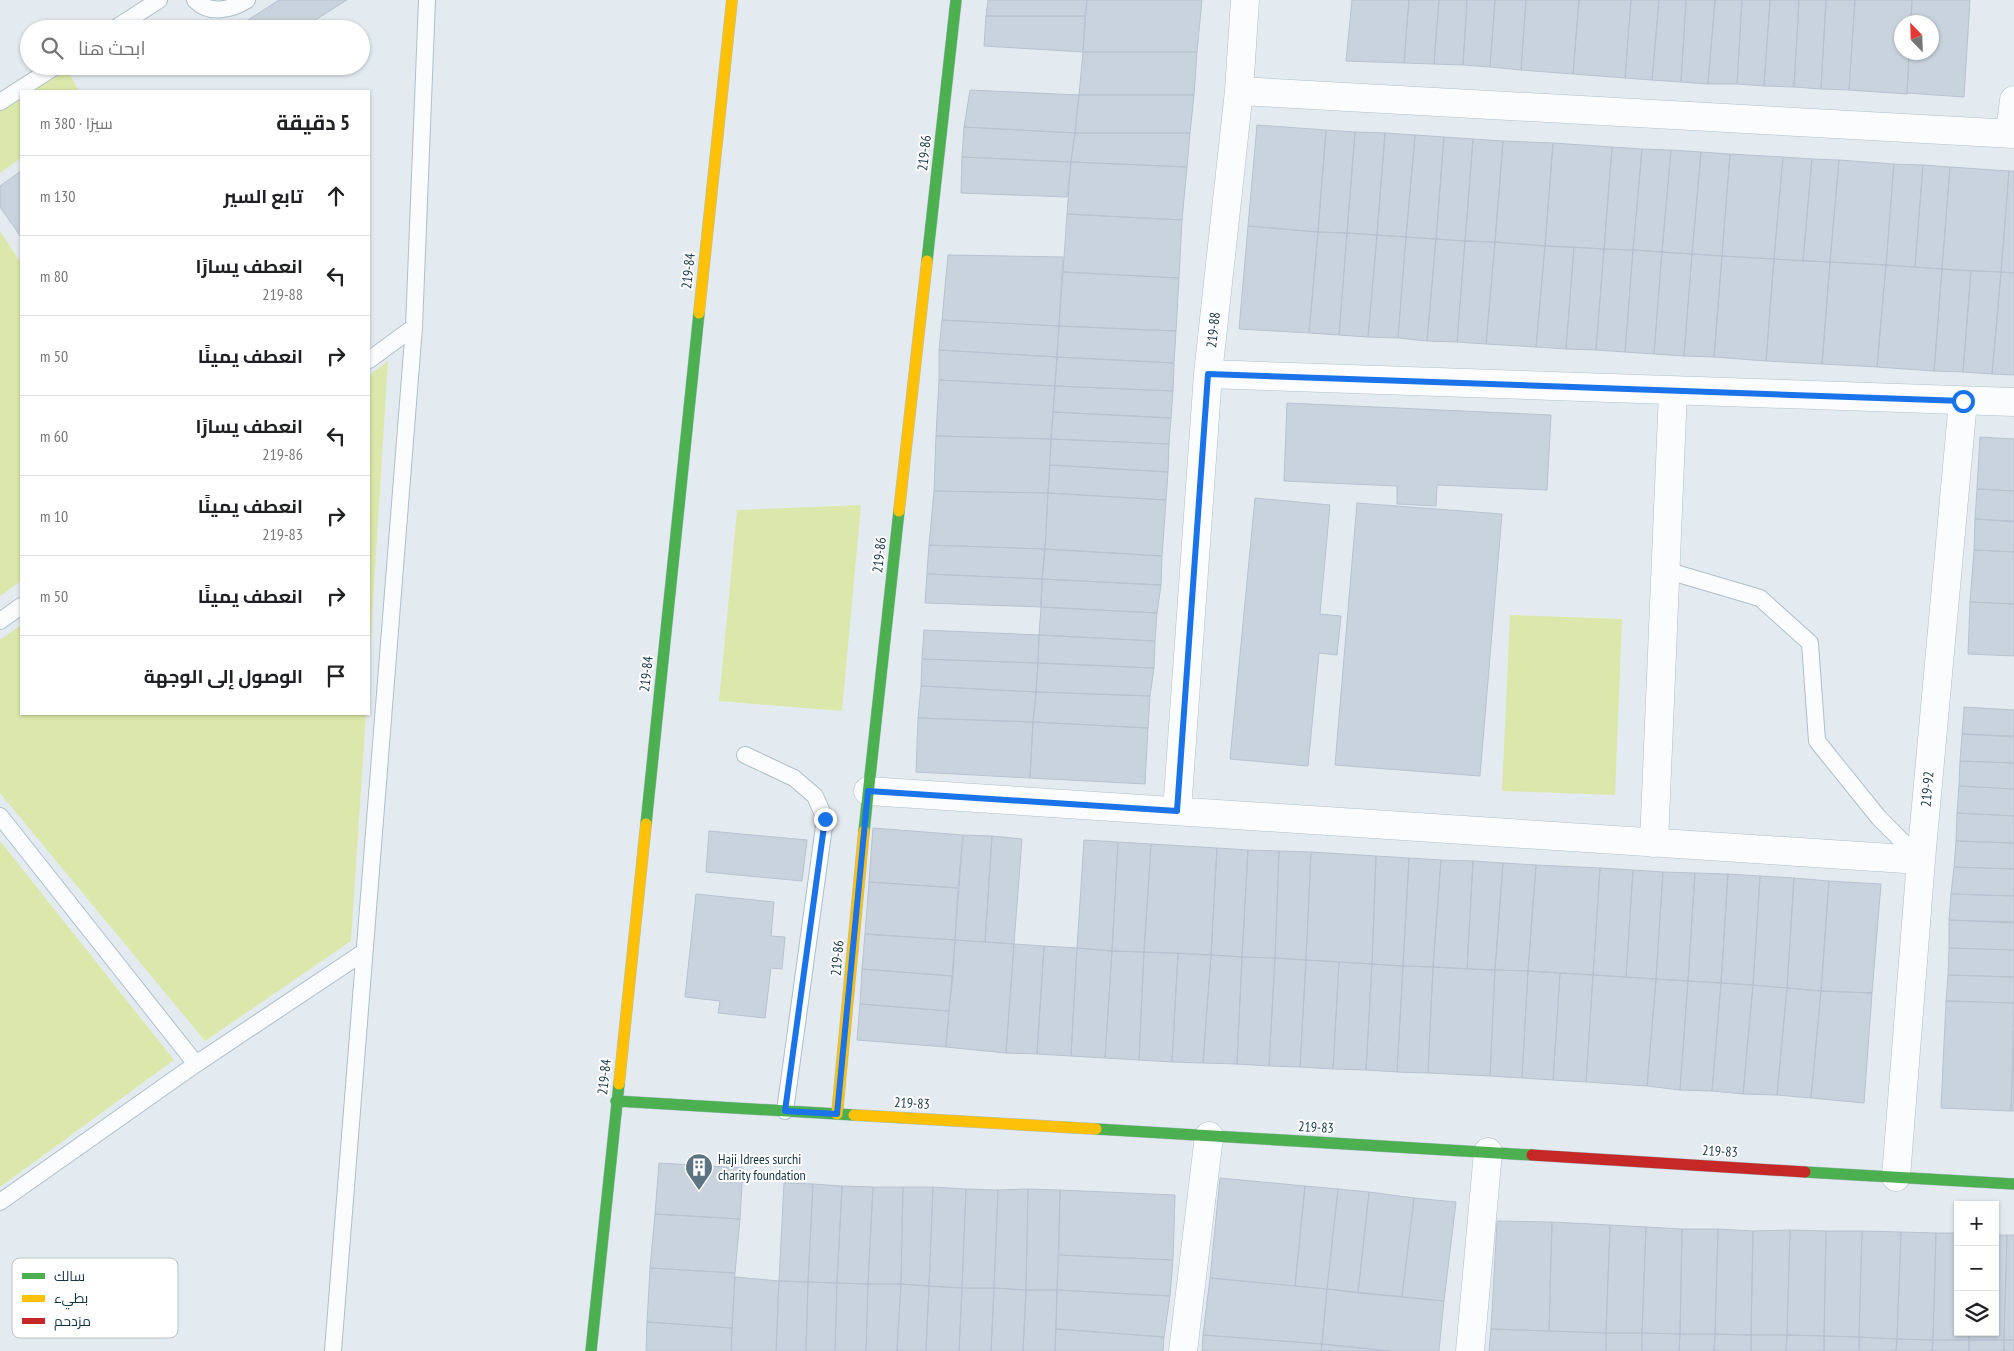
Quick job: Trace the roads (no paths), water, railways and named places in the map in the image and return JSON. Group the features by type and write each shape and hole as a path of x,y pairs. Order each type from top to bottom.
{"street":[{"name":"219-84","path":"591,1351 732,0"},
{"name":"219-86","path":"837,1114 868,791 956,0"},
{"name":"219-88","path":"1177,811 1208,374 1239,91 1245,0"},
{"path":"1239,91 2012,133 2014,100"},
{"path":"1208,374 2014,402"},
{"path":"1654,843 1673,391"},
{"name":"219-92","path":"1896,1177 1921,860 1963,401"},
{"path":"868,791 1921,860"},
{"name":"219-83","path":"616,1101 2014,1184"},
{"path":"1183,1351 1209,1136"},
{"path":"1470,1351 1488,1152"}],"lane":[{"path":"128,20 159,0"},
{"path":"195,0 199,4 211,9 226,10 247,0"},
{"path":"333,1351 414,327 427,0"},
{"path":"0,102 42,75"},
{"path":"370,359 414,327"},
{"path":"1665,570 1760,598 1810,644 1817,741 1879,818 1921,860"},
{"path":"0,621 20,607"},
{"path":"746,755 794,778 816,796 825,819 785,1111"},
{"path":"0,816 196,1064"},
{"path":"0,1202 196,1064 364,952"}],"place":[{"name":"Haji Idrees surchi charity foundation","path":"699,1191"}]}
